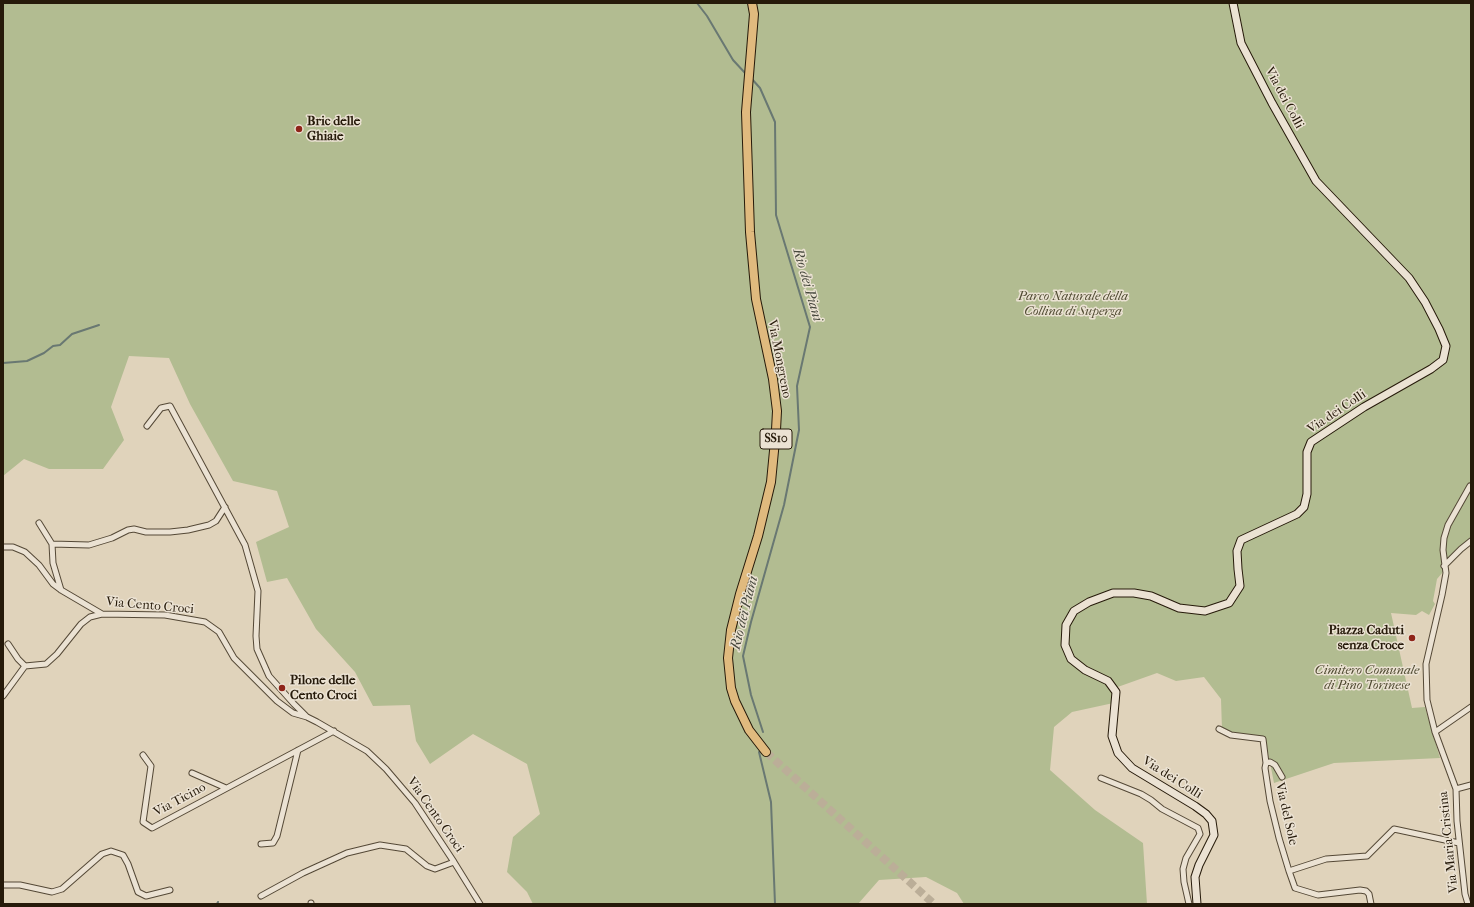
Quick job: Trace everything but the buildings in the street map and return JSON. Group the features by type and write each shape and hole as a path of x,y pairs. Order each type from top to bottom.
{"main road":[{"name":"Via Mongreno","path":"752,3 754,14 746,112 750,232 754,287 759,320 773,379 776,430 772,482 758,536 740,594 731,630 728,658 734,701 749,730 766,752"}],"street":[{"name":"Via dei Colli","path":"1197,904 1195,877 1199,865 1214,835 1212,821 1206,814 1195,806 1132,768 1118,753 1112,736 1116,692 1108,681 1085,670 1071,659 1065,645 1066,625 1074,611 1089,602 1113,594 1134,593 1152,596 1179,608 1205,611 1229,603 1240,586 1237,551 1241,540 1297,514 1304,507 1308,494 1307,452 1311,442 1364,407 1431,369 1443,360 1446,346 1440,329 1425,302 1409,278 1316,181 1272,103 1241,43 1233,3"},
{"path":"147,426 161,408 170,406 245,545 258,591 256,636 257,649 269,676 307,717"},
{"path":"1444,566 1444,538 1448,525 1470,486"},
{"path":"52,544 89,545 134,529 146,532 188,530 210,525 216,521 225,507"},
{"path":"39,523 52,544 54,563 61,590"},
{"path":"1444,566 1471,541"},
{"name":"Via Cento Croci","path":"3,547 13,548 25,552 39,565 53,584 102,614 165,615 205,622 219,632 234,658 292,713 307,717 367,751 407,792 480,904"},
{"name":"Via Maria Cristina","path":"1444,566 1446,573 1442,595 1426,664 1427,700 1435,732 1456,789 1459,843 1465,894 1468,904"},
{"path":"3,696 26,666 46,664 57,654 81,624 90,617 102,614"},
{"path":"8,644 18,659 26,666"},
{"path":"1435,732 1471,707"},
{"name":"Via del Sole","path":"1219,729 1231,735 1263,739 1266,763 1264,768 1270,801 1279,838 1295,888 1318,895 1360,890 1366,891 1369,894 1371,904"},
{"name":"Via Ticino","path":"143,755 151,766 143,822 152,828 334,731"},
{"path":"260,844 273,843 277,836 298,750"},
{"name":"Via del Sole","path":"1266,763 1270,762 1275,765 1282,777"},
{"name":"Via Ticino","path":"192,773 226,788"},
{"path":"1101,778 1141,794 1162,809 1198,828 1200,834 1186,858 1183,869 1184,882 1189,904"},
{"path":"1456,789 1471,785"},
{"path":"1289,870 1326,859 1367,856 1394,829 1459,843"},
{"path":"261,896 303,873 347,853 380,845 406,849 427,866 435,869 454,862"},
{"path":"3,885 20,885 52,892 62,889 102,854 111,852 123,855 128,864 138,892 146,896 170,890"}],"green space":[{"path":"3,3 1471,3 1471,541 1437,579 1433,601 1435,604 1429,615 1422,611 1416,615 1391,613 1412,708 1425,707 1440,758 1334,763 1274,783 1265,737 1241,737 1222,730 1221,699 1204,677 1176,681 1157,673 1112,689 1118,702 1072,712 1054,727 1050,770 1095,810 1143,843 1147,904 964,904 957,893 926,877 879,880 858,904 533,904 527,892 507,872 513,837 540,814 527,764 473,734 430,764 416,741 410,705 373,706 355,672 316,629 287,578 267,582 256,542 289,527 277,491 233,481 190,404 169,358 129,356 111,407 124,440 103,469 49,469 24,459 3,476"}],"waterway":[{"name":"Rio dei Piani","path":"697,3 707,16 733,60 746,74"},
{"name":"Rio dei Piani","path":"751,78 760,88 775,122 776,215 810,327 797,386 799,430 784,505 743,656 751,695 763,732"},
{"path":"3,363 27,361 44,353 53,346 60,345 72,334 99,325"},
{"name":"Rio dei Piani","path":"759,752 771,802 775,904"}],"tunnel":[{"path":"766,752 934,904"}],"place":[{"name":"Bric delle Ghiaie","path":"299,129"},
{"name":"Piazza Caduti senza Croce","path":"1412,638"},
{"name":"Pilone delle Cento Croci","path":"282,688"}],"park label":[{"name":"Parco Naturale della Collina di Superga","path":"1073,304"},
{"name":"Cimitero Comunale di Pino Torinese","path":"1367,678"}]}
